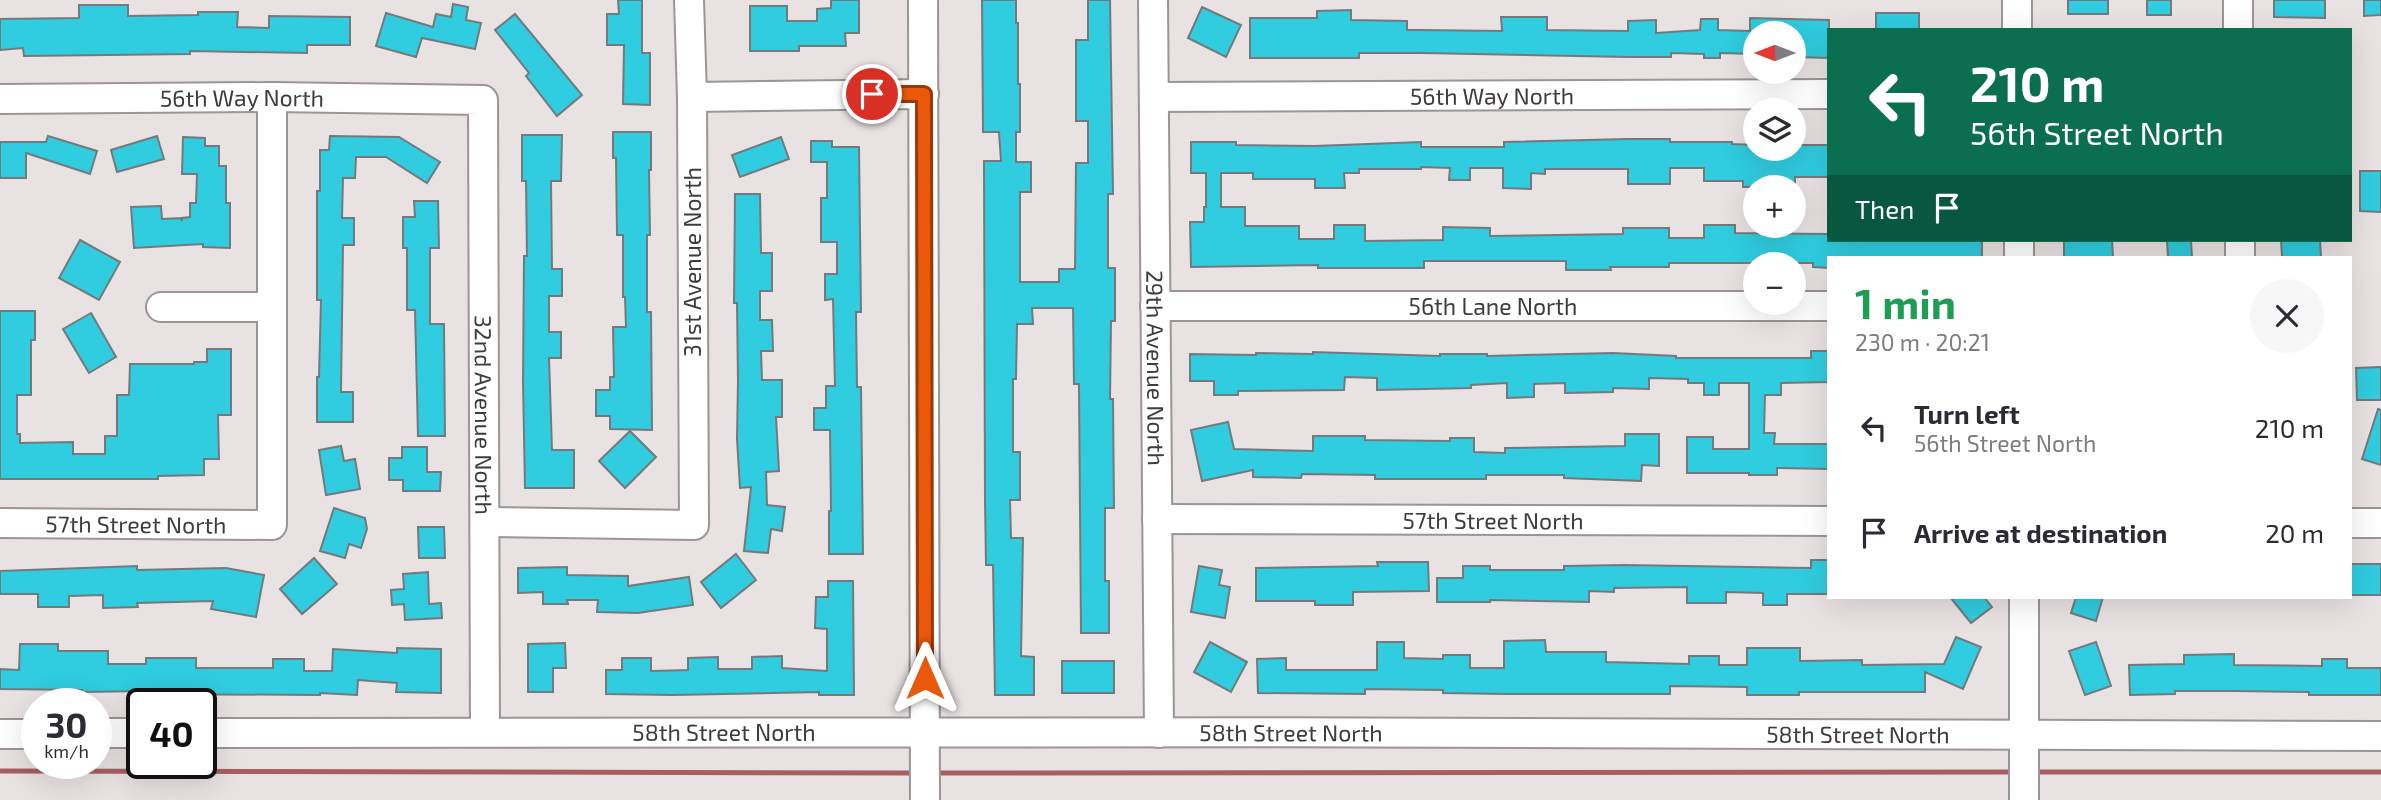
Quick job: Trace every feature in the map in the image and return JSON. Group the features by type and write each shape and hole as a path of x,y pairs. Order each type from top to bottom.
{"street":[{"name":"31st Avenue North","path":"485,522 694,525 689,0"},
{"path":"923,0 925,797"},
{"name":"29th Avenue North","path":"1153,0 1159,733"},
{"path":"2017,0 2017,28"},
{"path":"2238,0 2238,28"},
{"path":"692,97 924,94"},
{"name":"56th Way North","path":"1154,97 1827,94"},
{"path":"161,307 272,307 272,97"},
{"name":"56th Way North","path":"0,99 272,97 483,100"},
{"name":"32nd Avenue North","path":"483,100 485,732"},
{"name":"56th Lane North","path":"1155,306 1827,306"},
{"name":"57th Street North","path":"0,523 272,525 272,307"},
{"name":"57th Street North","path":"1157,519 1827,521"},
{"path":"2352,523 2381,523"},
{"path":"2024,599 2024,800"},
{"name":"58th Street North","path":"217,733 485,732 925,740 1159,733 2024,739 2381,736"},
{"path":"0,734 21,734"}],"building":[{"path":"618,0 642,0 642,53 650,53 650,105 623,104 624,45 607,45 607,14 619,14"},
{"path":"831,0 859,0 859,33 845,33 846,46 799,46 799,51 750,51 750,6 787,6 787,21 817,21 817,9 831,8"},
{"path":"982,0 1016,0 1020,132 1016,132 1016,162 1031,162 1031,192 1020,192 1020,282 1059,282 1059,269 1075,269 1076,163 1088,163 1088,121 1076,121 1076,40 1088,40 1088,0 1110,0 1113,194 1108,194 1108,268 1115,268 1115,321 1111,321 1110,399 1113,399 1114,508 1105,508 1105,581 1109,581 1109,633 1081,633 1079,384 1074,384 1073,308 1032,308 1033,324 1017,324 1016,379 1013,379 1013,452 1020,452 1020,500 1010,500 1011,538 1023,538 1021,656 1034,657 1034,695 995,695 993,565 986,565 984,161 1001,161 999,132 983,132"},
{"path":"2068,0 2108,0 2108,14 2068,14"},
{"path":"2147,0 2171,0 2171,15 2147,15"},
{"path":"2274,0 2325,0 2325,18 2274,17"},
{"path":"2364,0 2381,0 2381,15 2364,16"},
{"path":"453,4 468,7 466,20 481,23 475,49 422,38 416,57 376,46 386,13 433,27 436,14 451,17"},
{"path":"79,5 128,5 128,16 238,12 237,27 269,28 269,16 350,17 350,45 307,45 307,53 190,51 190,54 24,56 23,48 0,50 0,19 79,18"},
{"path":"1202,7 1241,25 1226,57 1188,38"},
{"path":"1351,10 1351,20 1407,21 1407,30 1502,31 1501,17 1547,17 1547,30 1628,31 1628,21 1656,20 1656,33 1700,30 1701,19 1718,19 1718,30 1743,31 1743,54 1720,53 1720,58 1704,58 1704,54 1671,53 1671,57 1628,57 1359,53 1359,58 1250,58 1250,18 1317,18 1317,11"},
{"path":"1876,13 1919,13 1919,28 1876,28"},
{"path":"515,14 582,95 557,116 526,76 529,73 495,30"},
{"path":"1750,18 1829,20 1827,58 1806,57 1806,21 1750,21"},
{"path":"613,132 651,132 647,312 651,312 652,430 610,429 610,416 596,416 596,390 610,390 610,377 614,377 613,327 626,327 623,235 617,235"},
{"path":"522,135 562,135 561,181 551,181 552,269 562,269 562,296 549,296 549,332 561,332 561,358 549,358 552,450 574,450 574,488 525,488 524,256 527,256"},
{"path":"48,136 97,151 90,174 26,153 26,178 0,178 0,142 46,142"},
{"path":"157,136 164,159 117,172 111,150"},
{"path":"330,136 399,137 440,162 427,183 386,157 356,157 355,178 343,178 342,218 354,218 354,245 343,245 341,392 353,392 353,422 317,422 321,300 317,300 317,191 320,191 320,150 329,150"},
{"path":"183,137 205,138 205,146 219,146 219,166 226,166 226,203 230,203 230,248 203,247 203,244 134,248 131,207 161,206 162,219 181,218 182,221 182,218 190,217 190,203 196,203 197,174 182,174"},
{"path":"781,137 789,159 740,177 732,155"},
{"path":"1670,139 1670,142 1732,142 1743,144 1743,161 1806,161 1806,145 1827,145 1827,177 1743,175 1743,181 1704,181 1704,168 1670,168 1670,184 1628,184 1628,169 1545,169 1545,174 1531,173 1531,189 1503,188 1503,168 1470,168 1470,180 1449,180 1450,168 1421,167 1359,169 1359,173 1344,173 1345,188 1315,188 1315,179 1253,179 1253,173 1221,173 1221,207 1245,207 1245,226 1299,226 1299,239 1334,239 1334,225 1365,225 1365,241 1443,240 1443,227 1490,228 1490,236 1623,234 1623,228 1669,228 1669,238 1704,238 1704,225 1735,225 1735,233 1743,233 1743,238 1806,238 1806,234 1827,234 1827,242 1982,242 1982,256 1827,256 1827,268 1813,267 1813,263 1806,263 1806,252 1743,252 1743,263 1669,263 1669,267 1610,267 1611,270 1566,270 1566,261 1424,261 1424,268 1318,268 1318,265 1191,267 1190,222 1204,222 1206,173 1191,173 1191,142 1314,146 1421,142 1421,147 1504,147 1504,142"},
{"path":"811,141 832,141 832,147 859,147 861,312 856,312 857,387 861,387 863,554 829,554 830,430 814,430 814,408 826,408 826,386 835,386 833,299 825,300 825,274 837,274 837,242 821,242 821,198 827,198 827,162 811,162"},
{"path":"2360,171 2381,171 2381,212 2360,211"},
{"path":"735,194 760,194 761,253 772,253 772,291 760,291 760,320 772,320 773,351 761,351 762,380 782,380 782,417 776,417 779,471 766,472 767,505 785,507 782,531 771,529 768,553 744,551 751,487 740,488 737,439"},
{"path":"414,201 438,201 439,248 430,248 430,324 444,324 445,436 418,436 415,310 407,310 407,248 403,248 403,217 415,217"},
{"path":"80,240 120,262 99,300 59,278"},
{"path":"2064,242 2112,242 2113,256 2064,256"},
{"path":"2167,242 2191,242 2192,256 2168,256"},
{"path":"2281,242 2320,242 2321,256 2282,256"},
{"path":"0,311 35,311 35,340 31,340 31,395 17,395 17,434 20,434 20,443 73,442 73,454 105,454 105,436 117,436 117,395 129,395 130,364 194,364 207,362 207,349 231,349 231,415 218,415 219,459 204,459 204,475 158,476 158,479 0,479"},
{"path":"91,313 116,357 89,373 63,329"},
{"path":"1811,351 1827,351 1827,382 1781,383 1781,395 1765,395 1764,433 1775,433 1774,444 1827,444 1827,469 1777,468 1777,475 1687,473 1687,437 1713,437 1713,449 1749,449 1749,383 1719,383 1719,395 1704,395 1704,383 1688,383 1688,379 1649,378 1649,389 1613,388 1613,392 1565,393 1565,383 1534,384 1534,397 1507,398 1507,383 1471,385 1471,388 1377,390 1377,378 1345,377 1344,390 1238,391 1238,395 1214,395 1214,381 1190,381 1190,354 1313,352 1487,356 1613,353 1676,358 1811,358"},
{"path":"2381,367 2381,400 2357,400 2356,368"},
{"path":"2378,409 2381,410 2381,465 2362,459"},
{"path":"1228,422 1234,449 1313,451 1313,436 1365,436 1365,440 1450,441 1450,438 1474,438 1474,452 1505,453 1505,448 1625,446 1625,434 1659,434 1659,466 1642,465 1641,481 1564,478 1564,475 1486,475 1486,479 1375,479 1375,475 1302,474 1301,478 1253,477 1253,470 1202,481 1191,430"},
{"path":"630,431 656,457 625,488 599,461"},
{"path":"341,446 344,461 355,459 360,489 326,495 319,450"},
{"path":"402,447 427,447 427,472 441,472 440,491 403,491 403,480 389,480 389,458 402,458"},
{"path":"334,508 365,518 367,529 361,548 349,544 345,558 320,551"},
{"path":"418,527 444,527 445,558 419,558"},
{"path":"736,554 756,580 721,608 701,582"},
{"path":"314,558 337,584 302,614 280,589"},
{"path":"1811,560 1827,560 1827,594 1787,594 1787,605 1763,605 1763,593 1726,592 1726,603 1687,603 1687,587 1589,591 1589,602 1437,602 1437,578 1463,578 1463,566 1490,566 1490,570 1564,570 1564,566 1625,565 1811,568"},
{"path":"1377,562 1428,562 1429,591 1353,592 1353,605 1315,605 1315,601 1256,601 1256,568 1378,566"},
{"path":"2352,564 2381,564 2381,595 2352,595"},
{"path":"137,566 137,570 226,568 264,575 256,617 211,609 213,601 137,603 138,607 103,608 103,595 69,596 69,607 38,607 38,594 0,594 0,571"},
{"path":"1199,566 1222,570 1219,585 1230,587 1225,618 1191,612"},
{"path":"567,567 567,575 628,576 628,586 689,577 693,605 638,613 597,612 598,600 567,600 568,604 543,604 543,592 518,593 518,568"},
{"path":"428,572 429,604 441,603 442,618 405,620 404,604 392,605 391,590 404,589 403,574"},
{"path":"828,581 853,581 854,695 819,695 819,692 606,694 606,670 622,670 622,658 651,658 651,671 688,670 688,658 718,657 718,669 752,669 752,657 782,656 782,668 827,671 827,629 815,628 816,597 828,597"},
{"path":"1952,599 1986,599 1992,607 1971,623"},
{"path":"2075,599 2102,599 2096,621 2071,613"},
{"path":"1956,637 1981,647 1963,689 1925,672 1925,692 1799,692 1799,695 1747,695 1747,687 1670,686 1670,694 1443,693 1443,690 1365,689 1365,694 1258,693 1257,659 1286,658 1286,670 1377,670 1377,642 1404,642 1404,658 1443,659 1443,655 1470,655 1470,668 1504,668 1504,641 1545,640 1546,652 1606,652 1606,662 1689,664 1689,656 1719,656 1719,665 1747,665 1747,648 1800,648 1800,661 1862,660 1862,665 1944,664"},
{"path":"1210,642 1247,662 1231,692 1194,672"},
{"path":"2096,642 2111,686 2085,695 2069,651"},
{"path":"565,643 566,668 553,668 553,692 528,692 528,644"},
{"path":"20,644 58,644 58,651 108,651 108,664 146,664 146,658 196,658 196,668 273,668 273,659 304,659 304,671 332,671 333,649 397,653 397,648 441,649 441,693 396,692 397,683 358,680 357,695 217,694 217,688 126,688 126,691 112,692 112,688 0,689 0,669 19,670"},
{"path":"2234,654 2234,665 2322,666 2322,659 2347,659 2347,668 2381,668 2381,695 2175,691 2175,694 2130,695 2129,665 2184,664 2184,655"},
{"path":"1062,661 1114,661 1114,693 1062,693"}],"waterway":[{"path":"0,771 915,773"},
{"path":"932,773 2014,772"},
{"path":"2031,772 2381,772"}],"route":[{"path":"872,94 924,94 925,678"}]}
